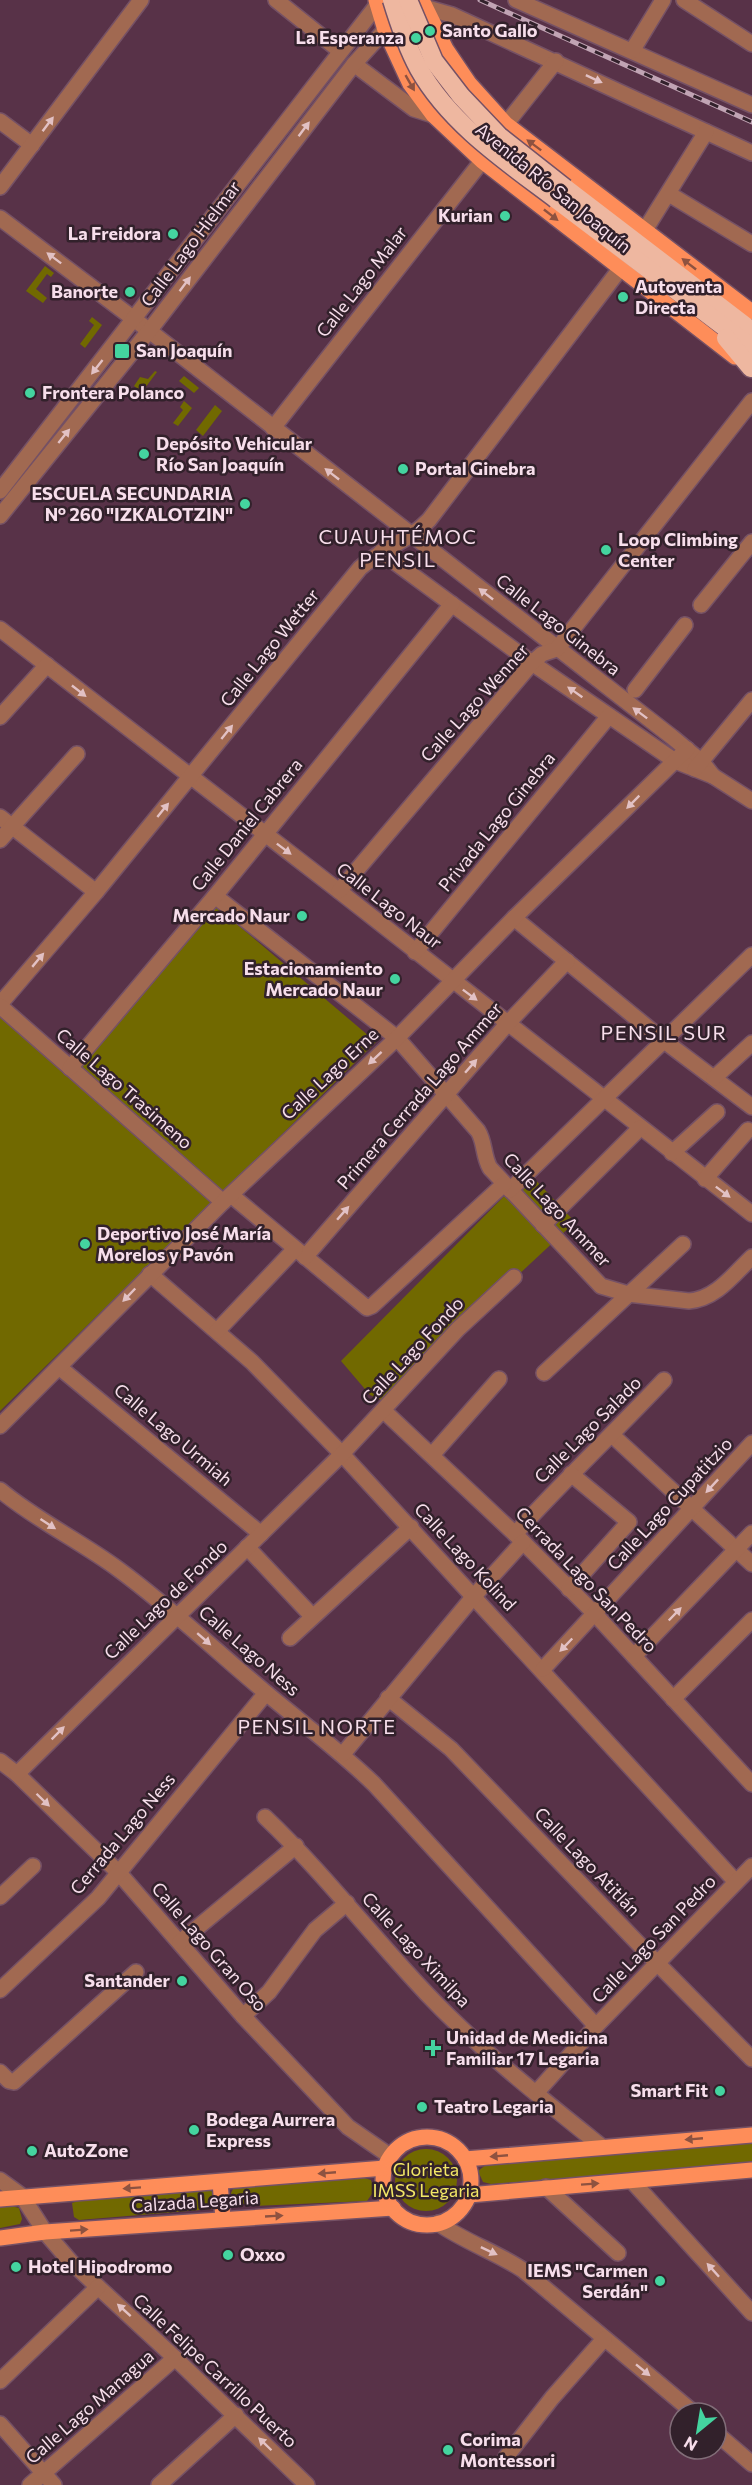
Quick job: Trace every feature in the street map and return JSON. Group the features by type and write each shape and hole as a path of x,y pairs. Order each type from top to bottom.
{"highway":[{"name":"Avenida Río San Joaquín","path":"382,2 399,25 420,70 447,107 490,149 561,193"},
{"name":"Avenida Río San Joaquín","path":"418,2 434,62 461,96 499,136 561,193 712,310 752,348"},
{"name":"Avenida Río San Joaquín","path":"712,310 752,331"},
{"path":"712,310 752,322"},
{"path":"712,310 751,369"}],"main road":[{"name":"Avenida Río San Joaquín","path":"382,2 386,30 410,84 433,115 482,161 751,369"},
{"name":"Avenida Río San Joaquín","path":"418,2 469,84 506,124 752,312"},
{"path":"433,115 469,84"},
{"path":"465,2159 752,2135"},
{"path":"422,2137 435,2138 457,2149 465,2159 471,2177 469,2195 462,2208 451,2218 438,2223 413,2222 393,2208 385,2193 388,2162 404,2144 422,2137"},
{"name":"Calzada Legaria","path":"0,2199 220,2182 388,2162"},
{"path":"469,2195 752,2170"},
{"path":"220,2182 223,2219"},
{"name":"Calzada Legaria","path":"2,2239 45,2232 393,2208"}],"street":[{"path":"0,187 141,0"},
{"path":"276,0 340,51"},
{"path":"516,0 752,105"},
{"path":"632,51 663,0"},
{"path":"684,0 752,44"},
{"name":"Calle Lago Hielmar","path":"0,491 340,51 382,2"},
{"path":"418,2 556,61 752,153"},
{"name":"Calle Lago Hielmar","path":"0,516 149,331 354,64 386,30 418,2"},
{"path":"506,124 556,61"},
{"path":"354,64 414,109 433,115"},
{"path":"0,121 32,145"},
{"path":"645,230 706,132"},
{"name":"Calle Lago Malar","path":"273,428 482,161"},
{"path":"669,194 752,244"},
{"name":"Calle Lago Ginebra","path":"0,218 134,319 687,749 698,766 752,801"},
{"name":"Calle Lago Wetter","path":"0,1005 96,892 360,568 381,552 411,536 429,520 620,269"},
{"name":"Calle Lago Wenner","path":"339,891 532,663 542,654 557,649 752,401"},
{"path":"701,605 752,542"},
{"name":"Calle Lago Ginebra","path":"381,552 532,663 675,761 698,766"},
{"name":"Calle Daniel Cabrera","path":"70,1068 215,896 452,604"},
{"path":"635,690 685,625"},
{"name":"Calle Lago Naur","path":"0,629 752,1214"},
{"path":"0,717 47,665"},
{"path":"698,766 752,700"},
{"name":"Privada Lago Ginebra","path":"415,952 609,716"},
{"name":"Calle Lago Erne","path":"0,1426 227,1198 397,1038 514,918 687,749"},
{"path":"0,840 6,822 77,754"},
{"path":"6,822 96,892"},
{"name":"Calle Lago Ammer","path":"215,896 397,1038 448,1094 481,1135 486,1162 601,1286 628,1294 699,1300 719,1288 752,1257"},
{"path":"514,918 663,1040 752,1107"},
{"path":"507,1187 604,1099 752,955"},
{"name":"Primera Cerrada Lago Ammer","path":"217,1331 300,1253 448,1094 508,1023 567,961"},
{"name":"Calle Lago Trasimeno","path":"0,1005 70,1068 227,1198 300,1253 367,1308 507,1187"},
{"path":"714,1078 752,1043"},
{"path":"672,1153 717,1113"},
{"path":"543,1225 640,1128"},
{"path":"705,1179 748,1130"},
{"path":"544,1373 683,1244"},
{"name":"Calle Lago Kolind","path":"150,1274 252,1362 342,1454 543,1669 736,1882"},
{"name":"Calle Lago Fondo","path":"342,1454 458,1329 514,1277"},
{"name":"Calle Lago Urmiah","path":"59,1367 261,1534"},
{"path":"432,1455 499,1379"},
{"name":"Calle Lago Salado","path":"343,1754 474,1596 571,1474 664,1380"},
{"name":"Cerrada Lago San Pedro","path":"384,1411 519,1538 595,1614 752,1784"},
{"path":"612,1435 752,1564"},
{"name":"Calle Lago Cupatitzio","path":"543,1669 752,1443"},
{"name":"Calle Lago de Fondo","path":"17,1774 342,1454"},
{"path":"569,1589 629,1522 571,1474"},
{"name":"Calle Lago Ness","path":"0,1490 46,1523 118,1569 177,1615 266,1693 343,1754 382,1792 596,2026"},
{"path":"290,1638 411,1527"},
{"path":"634,1656 752,1533"},
{"path":"248,1547 312,1616"},
{"path":"673,1699 752,1620"},
{"name":"Cerrada Lago Ness","path":"0,1990 98,1898 266,1693"},
{"name":"Calle Lago Atitlán","path":"388,1698 451,1749 752,2059"},
{"name":"Calle Lago Gran Oso","path":"0,1761 17,1774 119,1873 243,2016 348,2127 388,2162"},
{"name":"Calle Lago Ximilpa","path":"265,1817 296,1846 426,1994 481,2046 601,2146"},
{"path":"180,1942 296,1846"},
{"path":"0,1897 33,1866"},
{"name":"Calle Lago San Pedro","path":"536,2093 596,2026 752,1866"},
{"path":"243,2016 269,1992 315,1930 347,1903"},
{"path":"0,2072 9,2081 14,2082 136,1972"},
{"name":"Calle Felipe Carrillo Puerto","path":"0,2180 22,2196 54,2245 236,2415 307,2485"},
{"path":"632,2181 752,2313"},
{"path":"546,2187 618,2253"},
{"path":"438,2223 457,2236 508,2260 523,2270 679,2401"},
{"path":"0,2381 98,2287"},
{"path":"506,2457 552,2398 604,2339"},
{"name":"Calle Lago Managua","path":"30,2485 175,2358"},
{"path":"159,2485 236,2415"},
{"path":"0,2424 54,2485"},
{"path":"728,2443 752,2464"}],"green space":[{"path":"45,266 54,273 51,277 47,274 36,289 47,298 43,303 26,291"},
{"path":"92,317 102,325 85,348 80,344 94,325 89,321"},
{"path":"155,371 157,372 142,392 134,386 140,377 148,379"},
{"path":"184,376 199,388 194,393 179,381"},
{"path":"184,401 192,408 178,426 173,423 183,410 180,407"},
{"path":"215,405 222,411 203,436 196,430"},
{"name":"Deportivo José María Morelos y Pavón","path":"212,903 376,1042 0,1411 0,1017 69,1077"},
{"path":"528,1172 575,1222 383,1401 370,1395 341,1361"},
{"path":"752,2141 752,2163 491,2184 483,2182 478,2171 487,2164"},
{"name":"Glorieta IMSS Legaria","path":"420,2149 432,2149 448,2158 455,2168 457,2180 455,2192 448,2202 432,2211 420,2211 409,2206 400,2197 395,2186 395,2174 400,2163 409,2154"},
{"path":"358,2176 371,2180 374,2191 367,2201 254,2206 233,2202 231,2193 233,2189 244,2186"},
{"path":"204,2187 216,2194 212,2209 79,2220 74,2217 72,2203 90,2197"},
{"path":"0,2207 19,2208 22,2219 20,2224 0,2228"}],"railway":[{"path":"480,0 752,122"}],"place":[{"name":"Santo Gallo","path":"430,31"},
{"name":"La Esperanza","path":"416,38"},
{"name":"Kurian","path":"505,216"},
{"name":"La Freidora","path":"173,234"},
{"name":"Banorte","path":"130,292"},
{"name":"Autoventa Directa","path":"623,297"},
{"name":"San Joaquín","path":"122,351"},
{"name":"Frontera Polanco","path":"30,393"},
{"name":"Depósito Vehicular Río San Joaquín","path":"144,454"},
{"name":"Portal Ginebra","path":"403,469"},
{"name":"ESCUELA SECUNDARIA Nº 260 \"IZKALOTZIN\"","path":"245,504"},
{"name":"Loop Climbing Center","path":"606,550"},
{"name":"Mercado Naur","path":"302,916"},
{"name":"Estacionamiento Mercado Naur","path":"395,979"},
{"name":"Deportivo José María Morelos y Pavón","path":"85,1244"},
{"name":"Santander","path":"182,1981"},
{"name":"Unidad de Medicina Familiar 17 Legaria","path":"433,2048"},
{"name":"Smart Fit","path":"720,2091"},
{"name":"Teatro Legaria","path":"422,2107"},
{"name":"Bodega Aurrera Express","path":"194,2130"},
{"name":"AutoZone","path":"32,2151"},
{"name":"Oxxo","path":"228,2255"},
{"name":"Hotel Hipodromo","path":"16,2267"},
{"name":"IEMS \"Carmen Serdán\"","path":"660,2281"},
{"name":"Corima Montessori","path":"448,2450"}],"district":[{"name":"CUAUHTÉMOC PENSIL","path":"398,548"},
{"name":"PENSIL SUR","path":"664,1033"},
{"name":"PENSIL NORTE","path":"317,1727"}]}
